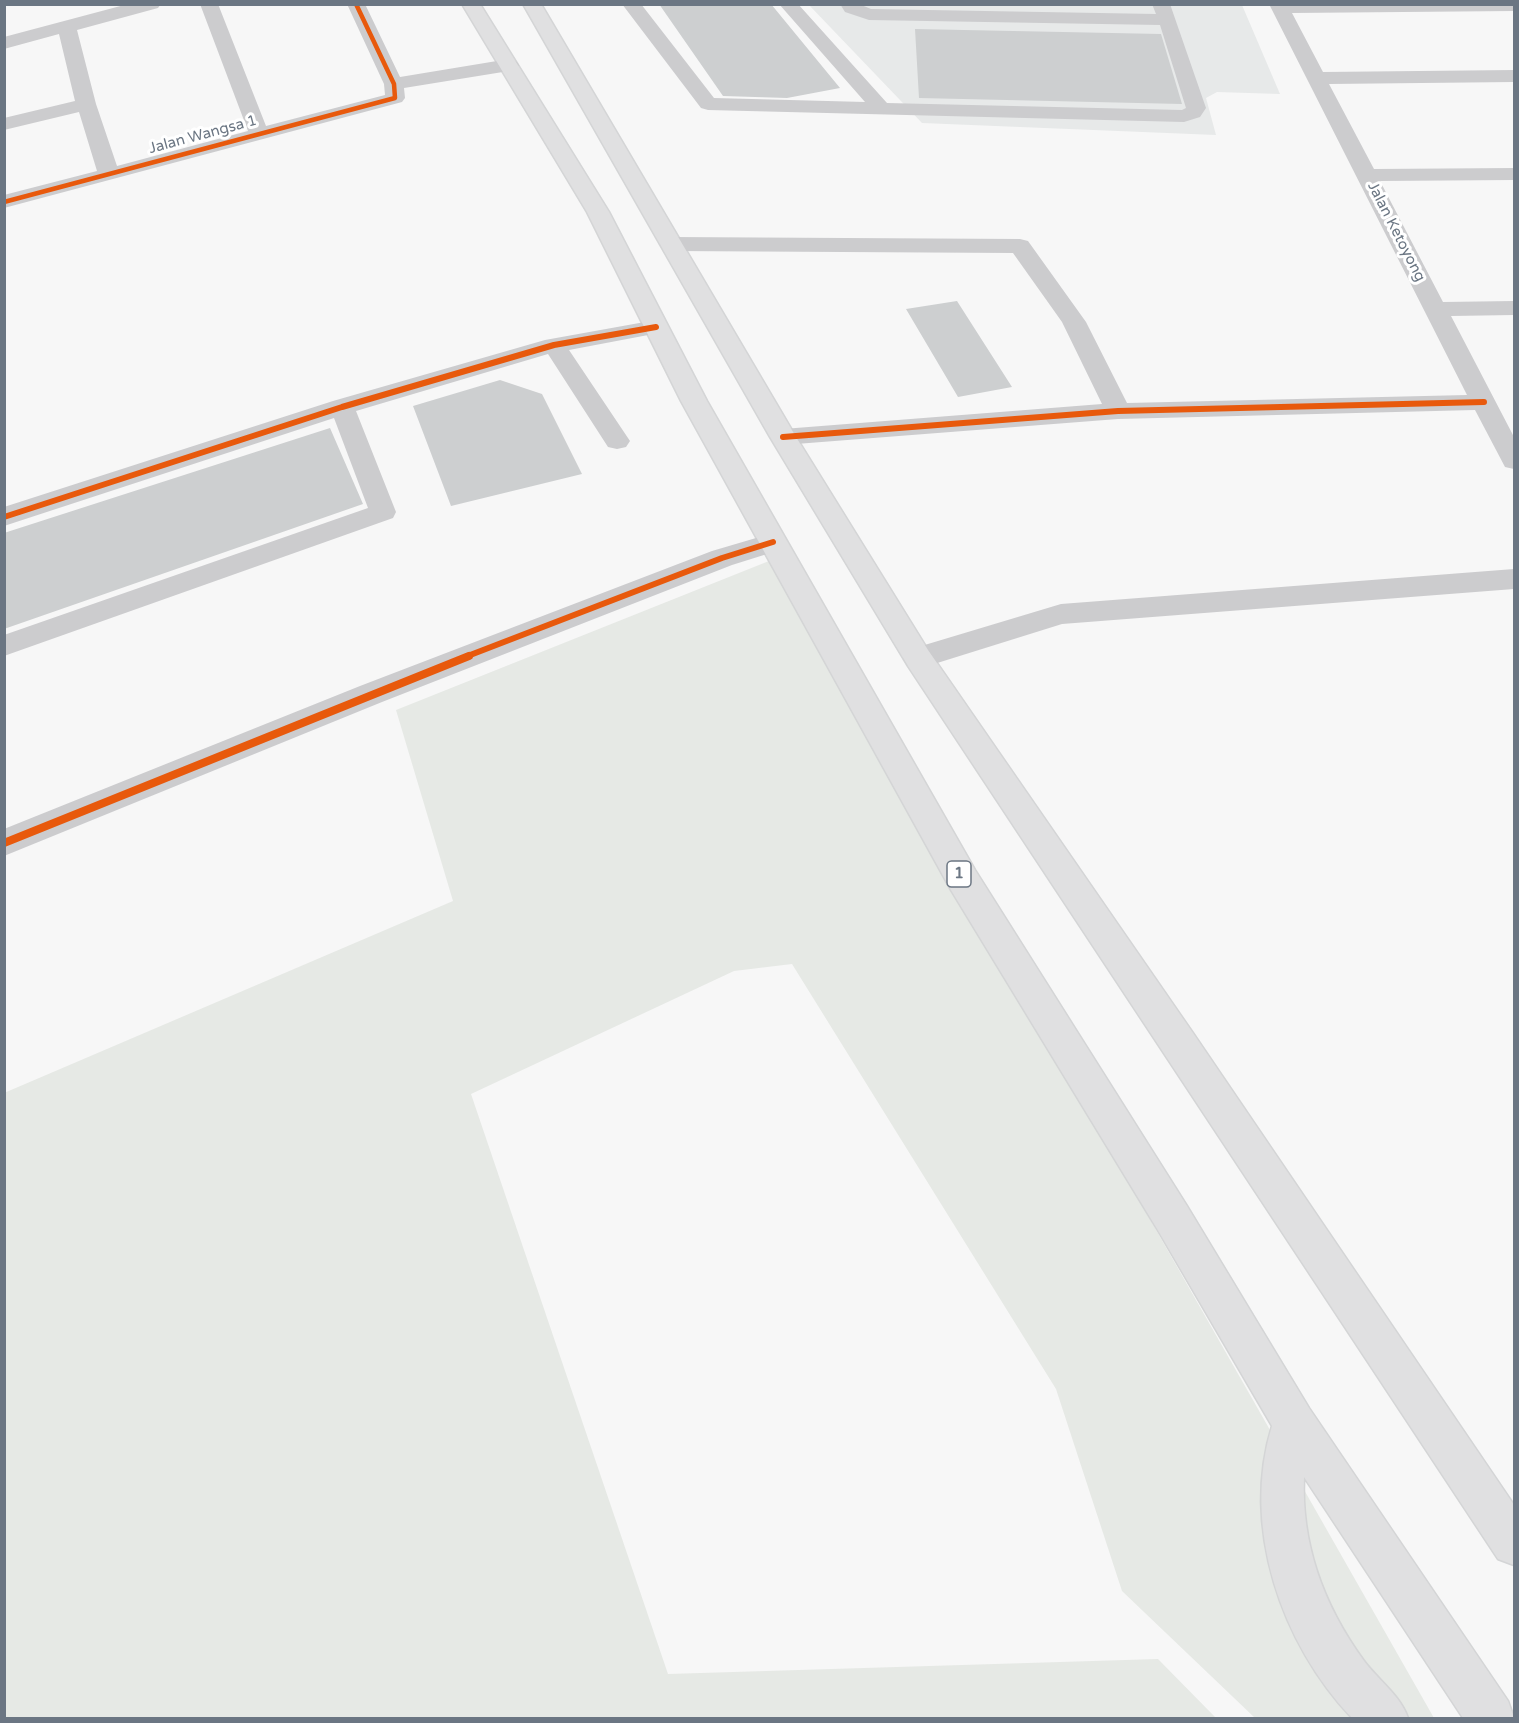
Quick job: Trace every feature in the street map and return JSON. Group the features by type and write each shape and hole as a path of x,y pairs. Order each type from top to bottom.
{"main road":[{"name":"1","path":"471,4 598,212 694,401 963,880 1173,1219 1294,1423 1491,1719"},
{"path":"532,4 783,438 918,658 1180,1044 1511,1542"},
{"path":"1294,1423 1283,1466 1281,1515 1292,1569 1313,1623 1345,1674 1384,1719"}],"street":[{"path":"4,43 67,28 86,19 152,4"},
{"path":"209,4 259,134"},
{"path":"356,4 394,84 510,65"},
{"path":"631,4 708,104 1184,116 1193,113 1196,108 1165,12 869,14 851,8 849,4"},
{"path":"788,4 881,108"},
{"path":"1279,6 1515,6"},
{"name":"Jalan Ketoyong","path":"1279,6 1515,460"},
{"path":"67,28 86,104 109,174"},
{"path":"1316,78 1515,76"},
{"name":"Jalan Wangsa 1","path":"4,202 395,98 394,84"},
{"path":"4,124 86,104"},
{"path":"1366,175 1515,174"},
{"path":"671,244 1020,246 1074,322 1118,411"},
{"path":"1436,309 1515,308"},
{"path":"4,517 342,407 554,345 656,327"},
{"path":"554,345 617,441"},
{"path":"783,438 1118,411 1484,402"},
{"path":"4,646 383,512 342,407"},
{"path":"4,843 371,694 722,558 773,542"},
{"path":"918,658 1061,614 1515,579"}],"shaded area":[{"path":"809,5 1242,5 1280,94 1217,92 1206,98 1216,135 922,123"},
{"path":"774,559 1434,1718 1255,1718 1122,1591 1056,1389 792,964 734,971 471,1094 668,1674 1158,1659 1216,1718 5,1718 4,1093 453,901 396,710"}],"building":[{"path":"659,4 771,4 840,88 787,98 723,96"},
{"path":"915,29 1161,34 1182,104 919,98"},
{"path":"957,301 1012,387 958,397 906,309"},
{"path":"500,380 542,394 582,474 451,506 413,406"},
{"path":"330,428 363,504 4,629 4,533"}],"cycle path":[{"path":"4,202 395,98 394,84 356,4"},
{"path":"4,517 342,407 554,345 656,327"},
{"path":"783,437 1118,411 1484,402"},
{"path":"4,843 371,694 722,558 773,542"}]}
